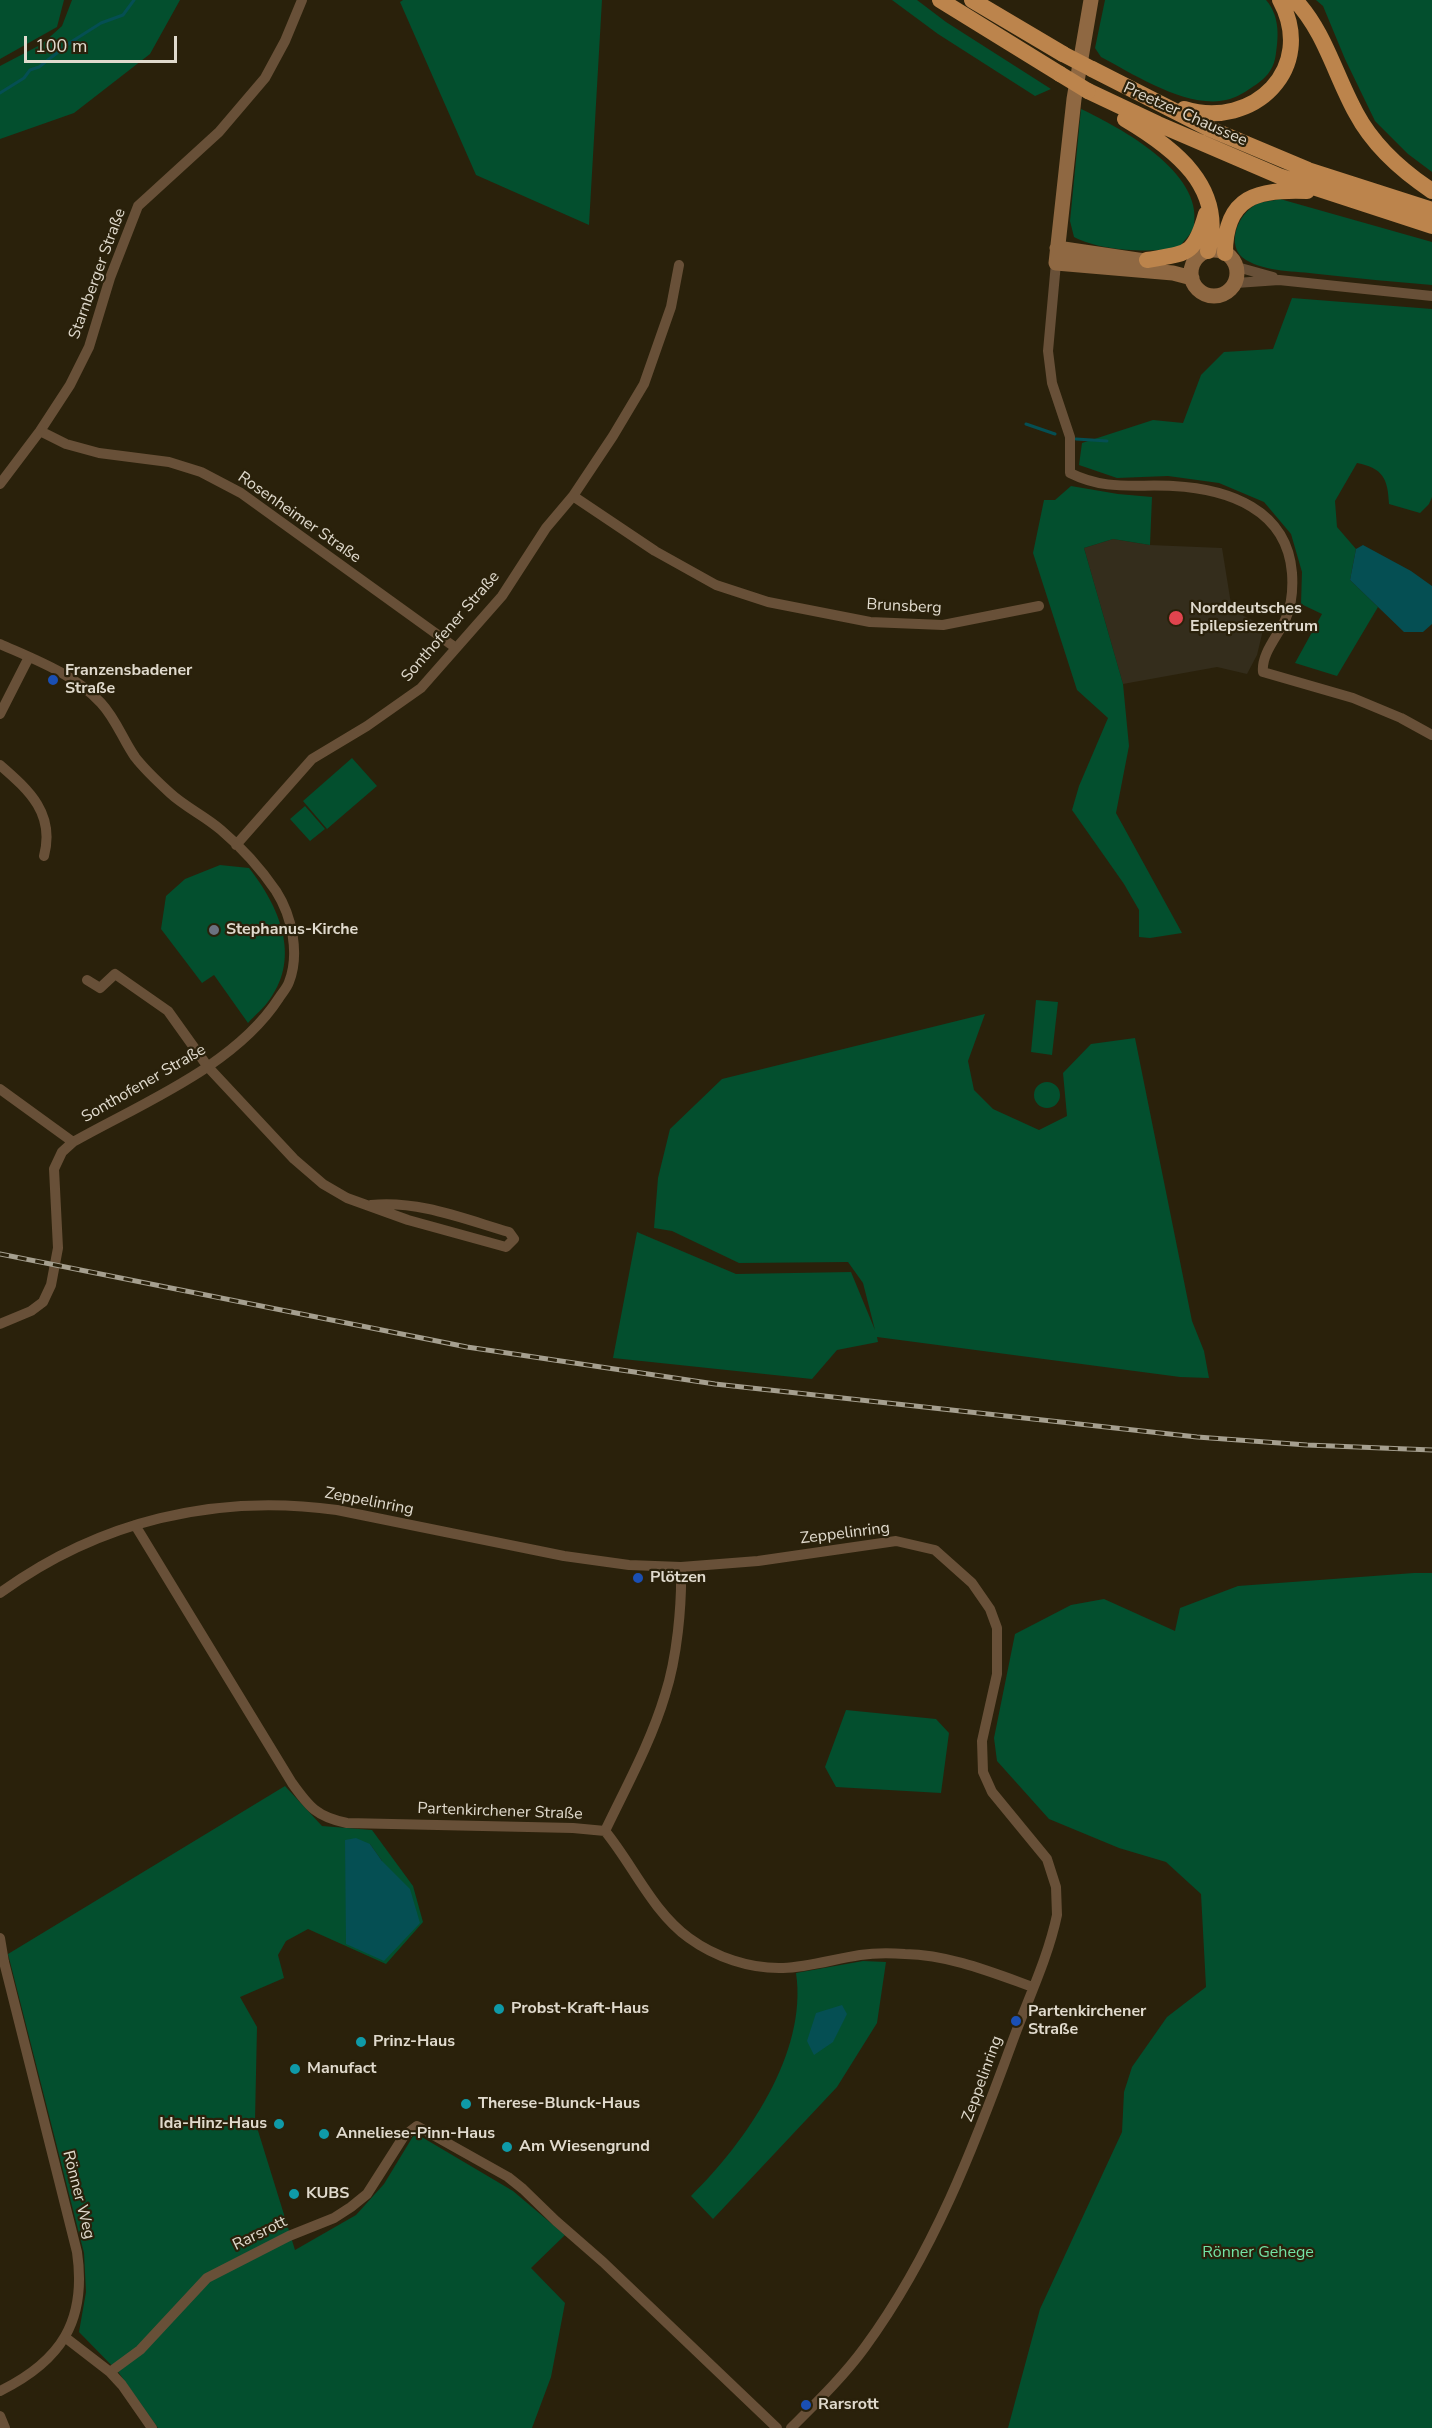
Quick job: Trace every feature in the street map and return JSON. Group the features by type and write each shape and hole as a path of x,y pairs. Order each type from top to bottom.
{"highway":[{"name":"Preetzer Chaussee","path":"940,0 1088,91 1232,157 1324,192 1432,226"},
{"name":"Preetzer Chaussee","path":"972,0 1063,54 1208,128 1298,165 1432,210"},
{"path":"1132,89 1186,110 1206,113 1239,109 1255,103 1275,84 1288,61 1291,32 1289,19 1280,0"},
{"path":"1295,0 1305,10 1324,42 1348,97 1368,130 1393,160 1432,191"},
{"path":"1088,91 1097,102 1172,150 1197,178 1204,190 1217,252"},
{"path":"1217,252 1236,210 1252,196 1272,191 1324,192"},
{"path":"1147,260 1173,256 1189,249 1202,232 1208,207"}],"main road":[{"path":"1057,255 1071,122 1091,0"},
{"path":"1217,252 1231,257 1237,267 1236,283 1228,292 1213,297 1199,291 1192,278 1194,262 1200,255 1217,252"},
{"path":"1057,255 1147,260 1174,264 1194,262"},
{"path":"1057,255 1192,278"}],"street":[{"name":"Starnberger Straße","path":"0,484 70,386 88,347 110,278 138,206 219,132 265,78 285,41 302,0"},
{"path":"1057,255 1048,351 1052,383 1070,437 1070,473 1119,487 1190,487 1214,492 1256,508 1270,520 1282,537 1292,572 1289,610 1264,661 1263,672 1361,701 1401,718 1432,735"},
{"name":"Sonthofener Straße","path":"0,1324 31,1311 43,1302 51,1285 58,1248 54,1169 62,1152 73,1142 208,1067 270,1012 289,983 294,961 288,917 277,893 236,845 312,759 367,726 421,688 502,596 546,528 573,496 644,384 670,307 680,265"},
{"path":"1237,267 1279,280"},
{"path":"1236,283 1279,280 1432,296"},
{"name":"Rosenheimer Straße","path":"40,431 66,444 99,453 170,462 201,472 241,493 456,648"},
{"name":"Brunsberg","path":"573,496 655,551 716,585 768,602 870,622 943,625 1039,606"},
{"path":"0,644 63,673 92,694 113,718 135,756 156,779 172,795 221,830 236,845"},
{"path":"0,714 3,700 29,657"},
{"path":"0,765 26,788 48,827 49,839 44,856"},
{"path":"87,980 100,988 116,974 168,1011 208,1067 294,1159 331,1189 347,1198 408,1220 506,1247 514,1239 509,1232 413,1205 391,1203 370,1205"},
{"path":"0,1089 73,1142"},
{"name":"Zeppelinring","path":"0,1593 54,1558 155,1518 208,1508 258,1504 312,1506 564,1556 629,1564 681,1567 758,1561 896,1541 935,1550 972,1582 990,1609 997,1628 999,1646 997,1674 980,1751 983,1772 992,1792 1047,1859 1056,1887 1058,1903 1054,1927 960,2181 930,2242 866,2347 840,2378 791,2428"},
{"name":"Partenkirchener Straße","path":"135,1526 292,1783 308,1805 318,1814 332,1820 347,1822 605,1831 670,1920 688,1938 712,1952 736,1961 782,1968 862,1955 908,1954 939,1957 969,1964 1033,1987"},
{"path":"605,1831 665,1695 676,1643 681,1567"},
{"name":"Rönner Weg","path":"0,1938 3,1962 77,2252 79,2289 76,2309 66,2338"},
{"name":"Rarsrott","path":"110,2372 140,2349 207,2278 289,2236 334,2218 351,2207 367,2193 404,2136 417,2127 508,2177 523,2189 777,2428"},
{"path":"0,2391 29,2375 50,2358 66,2338 110,2372 122,2385 152,2428"},
{"path":"0,2416 5,2428"}],"shaded area":[{"name":"Norddeutsches Epilepsiezentrum","path":"1113,539 1150,545 1222,548 1232,610 1264,626 1257,655 1247,674 1217,667 1123,684 1084,548"}],"green space":[{"path":"0,0 64,0 57,27 0,59"},
{"path":"72,0 180,0 150,54 74,113 0,139 0,66 42,44 62,26"},
{"path":"403,0 602,0 589,225 476,175 400,2"},
{"path":"892,0 917,0 946,22 1051,89 1035,96 938,34"},
{"path":"1105,0 1266,0 1273,12 1278,32 1273,65 1261,81 1244,93 1230,99 1214,101 1181,96 1146,81 1101,57 1095,48"},
{"path":"1316,0 1432,0 1432,172 1408,154 1375,121 1323,6"},
{"path":"1081,109 1137,140 1156,154 1173,170 1186,187 1193,206 1194,225 1179,248 1125,250 1085,242 1074,237 1070,221"},
{"path":"1280,199 1432,242 1432,285 1281,270 1263,267 1246,260 1239,254 1236,247 1235,239 1239,222 1250,208 1257,204"},
{"path":"1292,298 1432,309 1432,497 1420,513 1389,504 1387,488 1382,476 1373,468 1357,463 1335,501 1337,527 1356,549 1350,580 1378,607 1337,676 1295,663 1322,614 1301,604 1302,572 1291,534 1264,502 1219,483 1168,476 1117,478 1079,465 1082,443 1153,420 1183,423 1201,375 1224,352 1273,349"},
{"path":"1071,486 1152,497 1150,545 1113,539 1084,548 1123,684 1129,746 1116,813 1182,933 1150,938 1139,937 1139,910 1124,884 1072,810 1079,786 1108,718 1077,690 1033,553 1044,500 1055,500"},
{"path":"352,758 377,786 327,829 303,801"},
{"path":"305,806 325,829 310,841 290,819"},
{"path":"220,865 249,868 269,898 282,932 285,949 284,966 279,983 268,1002 248,1023 214,975 202,983 161,929 166,896 185,879"},
{"path":"1036,1000 1058,1002 1052,1055 1031,1052"},
{"path":"985,1014 968,1061 974,1090 993,1109 1039,1130 1067,1116 1063,1073 1091,1044 1135,1038 1192,1321 1204,1351 1209,1378 1180,1377 877,1337 878,1342 837,1350 812,1379 613,1358 637,1232 736,1274 851,1272 875,1330 863,1283 848,1262 739,1263 672,1231 654,1228 658,1178 670,1129 722,1079"},
{"path":"1047,1082 1056,1086 1060,1095 1056,1104 1047,1108 1038,1104 1034,1095 1038,1086"},
{"name":"Rönner Gehege","path":"1432,1573 1432,2428 1008,2428 1040,2309 1122,2132 1124,2092 1132,2067 1167,2017 1206,1987 1201,1894 1166,1862 1119,1848 1049,1819 997,1761 994,1738 1015,1634 1071,1605 1104,1599 1175,1631 1180,1608 1238,1586"},
{"path":"846,1710 936,1719 949,1733 941,1793 836,1787 825,1767"},
{"path":"285,1786 322,1826 372,1830 413,1886 423,1922 386,1964 308,1929 286,1941 278,1955 284,1978 240,1997 257,2027 255,2121 295,2250 356,2215 384,2184 415,2133 513,2191 565,2235 531,2268 565,2303 551,2377 532,2428 158,2428 119,2373 79,2332 86,2292 84,2253 8,1954","holes":["370,1844 382,1861 346,1944 347,1901"]},
{"path":"863,1961 886,1962 877,2023 837,2087 713,2219 691,2196 732,2150 752,2123 769,2094 783,2064 792,2034 797,2003 796,1973"}],"water":[{"path":"1363,545 1411,571 1432,586 1432,624 1423,632 1404,632 1350,580 1356,549"},
{"path":"356,1838 370,1844 382,1861 410,1889 420,1923 384,1961 346,1944 345,1840"},
{"path":"842,2005 847,2014 833,2042 814,2055 807,2041 816,2013"}],"waterway":[{"path":"0,93 24,78 30,70 39,67 71,42 101,23 123,15 134,0"},
{"path":"1026,424 1055,434"},
{"path":"1076,439 1107,441"}],"railway":[{"path":"0,1254 467,1347 715,1384 1197,1437 1307,1445 1432,1450"}],"place":[{"name":"Norddeutsches Epilepsiezentrum","path":"1176,618"},
{"name":"Franzensbadener Straße","path":"53,680"},
{"name":"Stephanus-Kirche","path":"214,930"},
{"name":"Plötzen","path":"638,1578"},
{"name":"Probst-Kraft-Haus","path":"499,2009"},
{"name":"Partenkirchener Straße","path":"1016,2021"},
{"name":"Prinz-Haus","path":"361,2042"},
{"name":"Manufact","path":"295,2069"},
{"name":"Therese-Blunck-Haus","path":"466,2104"},
{"name":"Ida-Hinz-Haus","path":"279,2124"},
{"name":"Anneliese-Pinn-Haus","path":"324,2134"},
{"name":"Am Wiesengrund","path":"507,2147"},
{"name":"KUBS","path":"294,2194"},
{"name":"Rarsrott","path":"806,2405"}]}
